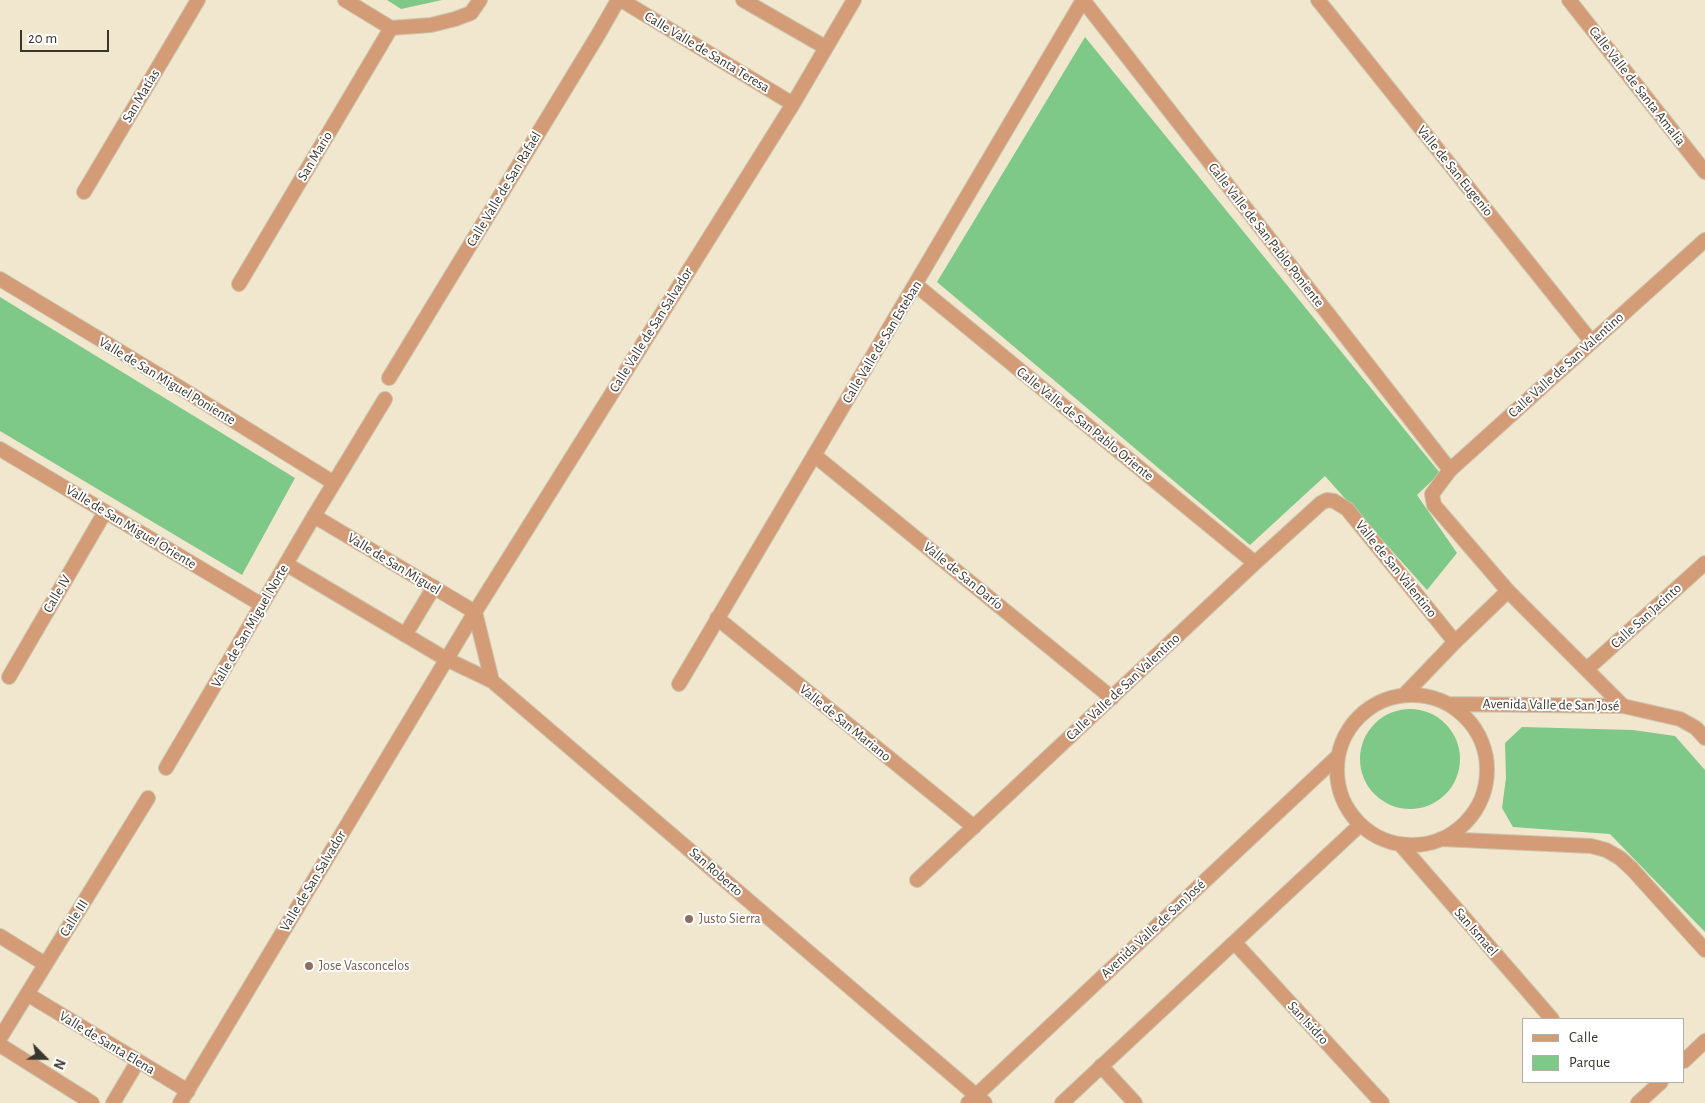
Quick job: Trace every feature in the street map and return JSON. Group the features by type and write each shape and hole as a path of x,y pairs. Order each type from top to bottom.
{"street":[{"name":"San Matías","path":"84,192 198,0"},
{"path":"345,0 391,28 431,25 455,19 471,13 480,0"},
{"name":"Calle Valle de Santa Teresa","path":"620,0 793,104"},
{"name":"Calle Valle de San Rafaél","path":"389,378 620,0"},
{"path":"743,0 826,47"},
{"name":"Calle Valle de San Salvador","path":"446,659 793,104 854,0"},
{"name":"Calle Valle de San Esteban","path":"679,684 1083,0"},
{"name":"Calle Valle de San Pablo Poniente","path":"1083,0 1450,470"},
{"name":"Valle de San Eugenio","path":"1318,0 1592,342"},
{"name":"Calle Valle de Santa Amalia","path":"1569,0 1705,172"},
{"name":"San Mario","path":"239,284 391,28"},
{"name":"Calle Valle de San Valentino","path":"1508,591 1434,506 1432,494 1450,470 1705,240"},
{"name":"Valle de San Miguel Poniente","path":"0,279 334,483"},
{"name":"Calle Valle de San Pablo Oriente","path":"916,285 1255,563"},
{"path":"334,483 385,399"},
{"name":"Valle de San Miguel Oriente","path":"0,448 262,605"},
{"name":"Valle de San Darío","path":"814,455 1112,698"},
{"name":"Valle de San Miguel Norte","path":"166,768 334,483"},
{"name":"Calle Valle de San Valentino","path":"917,880 1321,503 1327,500 1334,501"},
{"name":"Valle de San Valentino","path":"1334,501 1347,509 1455,642"},
{"name":"Calle IV","path":"9,677 106,512"},
{"name":"Valle de San Miguel","path":"314,516 475,612"},
{"path":"286,564 446,659"},
{"name":"Calle San Jacinto","path":"1587,669 1705,564"},
{"path":"405,635 434,587"},
{"path":"1406,693 1508,591 1623,706"},
{"path":"475,612 492,681"},
{"name":"Valle de San Mariano","path":"717,618 974,827"},
{"name":"San Roberto","path":"446,659 492,681 976,1101"},
{"name":"Valle de San Salvador","path":"184,1097 446,659"},
{"path":"1406,693 1433,697 1449,704 1471,722 1484,746 1487,774 1481,801 1464,824 1441,839 1421,845 1400,844 1379,838 1360,825 1348,810 1340,793 1337,775 1338,756 1348,731 1365,711 1389,698 1406,693"},
{"name":"Avenida Valle de San José","path":"1449,704 1623,706 1680,719 1696,728 1705,738"},
{"name":"Avenida Valle de San José","path":"976,1101 1338,756"},
{"name":"Calle III","path":"0,1038 148,798"},
{"path":"1062,1103 1360,825"},
{"path":"1441,839 1591,846 1606,850 1620,858 1632,869 1705,950"},
{"name":"San Ismael","path":"1400,844 1551,1018"},
{"path":"0,936 45,964"},
{"name":"San Isidro","path":"1235,943 1382,1103"},
{"name":"Valle de Santa Elena","path":"27,994 138,1061 184,1097"},
{"path":"1685,1060 1705,1041"},
{"path":"0,1045 92,1103"},
{"path":"113,1103 138,1061"},
{"path":"1102,1066 1135,1103"},
{"path":"1638,1103 1660,1083"}],"green space":[{"path":"387,0 442,0 401,9"},
{"path":"1085,37 1440,473 1417,495 1457,553 1427,590 1325,476 1250,545 937,282"},
{"path":"0,297 295,478 242,575 0,431"},
{"path":"1410,709 1420,710 1438,717 1452,731 1459,749 1459,769 1452,787 1438,801 1420,808 1410,809 1400,808 1382,801 1368,787 1361,769 1360,759 1361,749 1368,731 1382,717 1400,710"},
{"path":"1522,727 1633,730 1675,736 1705,770 1705,932 1610,834 1513,827 1502,808 1506,778 1505,743"}],"place":[{"name":"Justo Sierra","path":"689,919"},
{"name":"Jose Vasconcelos","path":"309,966"}]}
